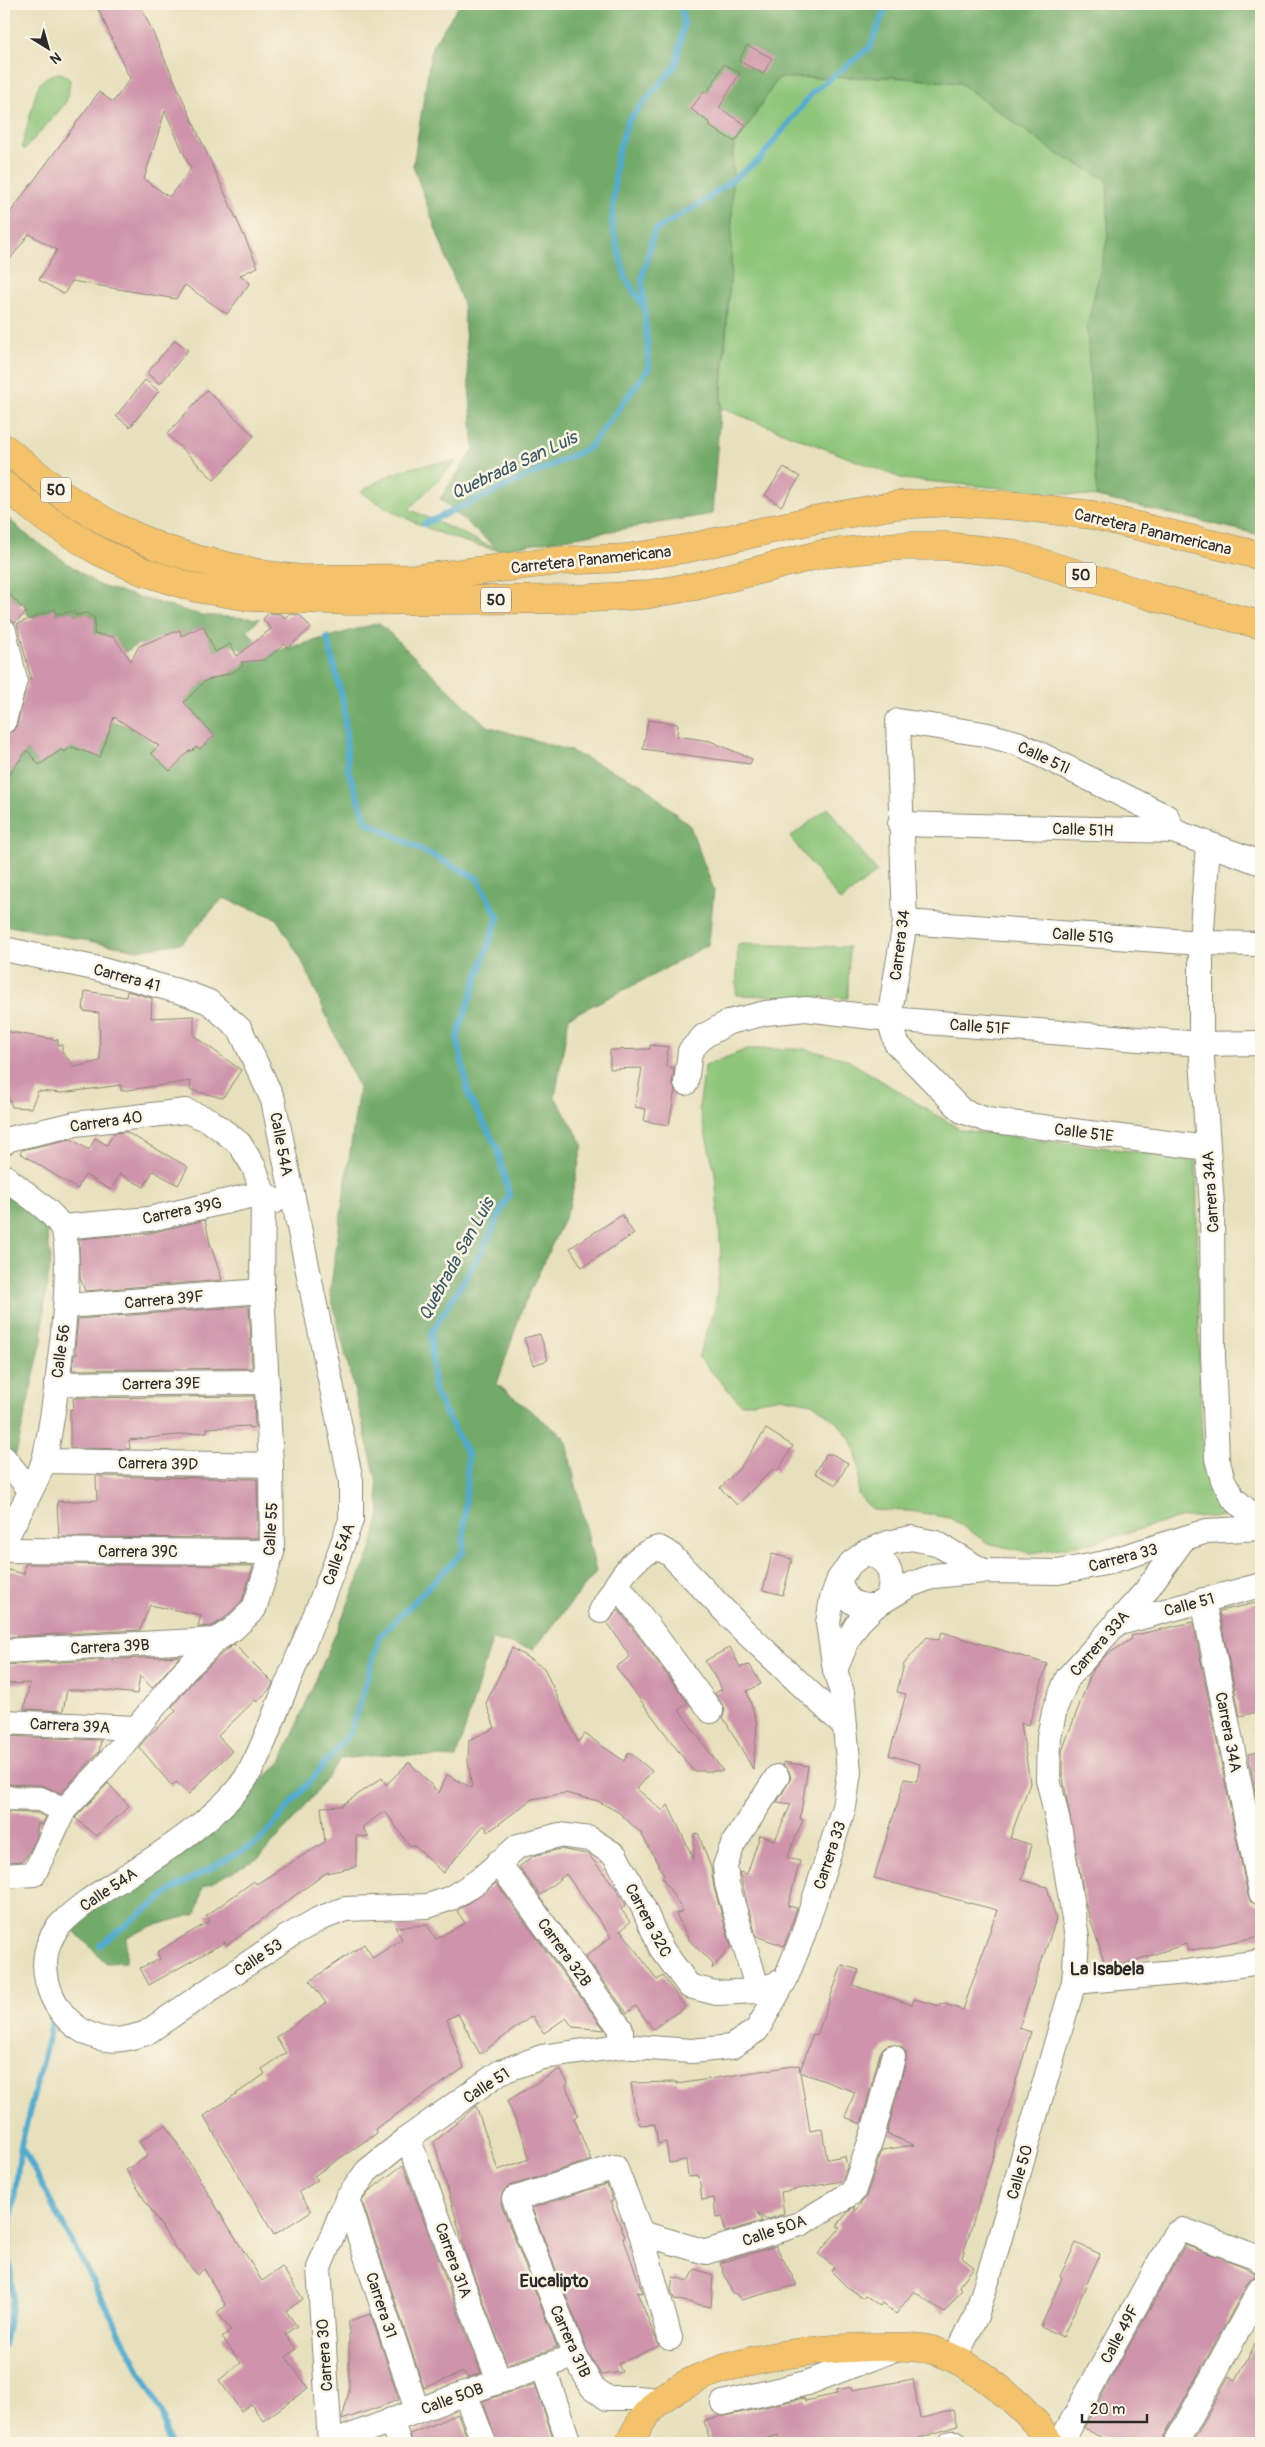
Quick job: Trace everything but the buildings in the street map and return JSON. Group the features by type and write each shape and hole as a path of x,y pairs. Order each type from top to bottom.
{"main road":[{"name":"Carretera Panamericana","path":"4,448 64,496 113,526 159,547 200,560 267,575 301,579 420,578 557,561 626,558 684,549 813,520 877,508 952,502 1018,506 1092,514 1261,556"},
{"name":"Carretera Panamericana","path":"4,485 45,518 98,551 142,571 195,588 250,597 350,601 574,599 644,595 696,586 822,554 898,546 945,546 1009,553 1150,596 1261,625"},
{"path":"629,2443 645,2417 660,2400 700,2378 764,2359 840,2348 902,2346 932,2350 954,2360 1013,2400 1031,2418 1049,2443"}],"street":[{"path":"4,631 15,680 4,721"},
{"name":"Carrera 34","path":"898,722 900,824 905,922 889,1019 896,1043 962,1111"},
{"name":"Calle 51I","path":"898,722 984,734 1017,743 1167,817 1173,831"},
{"name":"Calle 51H","path":"900,824 1173,831 1208,846 1261,863"},
{"name":"Carrera 34A","path":"1208,846 1201,944 1201,1044 1212,1223 1213,1356 1217,1459 1223,1480 1233,1498 1261,1523"},
{"name":"Calle 51G","path":"905,922 1201,944 1261,944"},
{"name":"Carrera 41","path":"4,948 99,969 188,994 210,1002 240,1029"},
{"name":"Calle 51F","path":"686,1083 690,1052 704,1036 729,1022 766,1013 806,1009 889,1019 1201,1044 1261,1043"},
{"name":"Calle 54A","path":"45,1954 59,1926 86,1902 151,1861 213,1814 246,1778 330,1579 351,1520 351,1481 273,1100 240,1029"},
{"name":"Carrera 40","path":"5,1136 75,1124 186,1111 209,1120"},
{"name":"Calle 51E","path":"962,1111 987,1120 1207,1148"},
{"name":"Calle 55","path":"4,1876 34,1874 64,1810 184,1672 216,1640 233,1629 254,1609 272,1552 271,1465 262,1291 262,1193 254,1167 238,1142 209,1120"},
{"path":"4,1176 42,1206 62,1227"},
{"path":"262,1193 296,1215"},
{"name":"Carrera 39G","path":"62,1227 149,1219 262,1193"},
{"name":"Calle 56","path":"4,1542 44,1461 66,1306 66,1242 62,1227"},
{"name":"Carrera 39F","path":"66,1306 262,1291"},
{"name":"Carrera 39E","path":"56,1384 267,1382"},
{"path":"4,1458 30,1490"},
{"name":"Carrera 39D","path":"44,1461 271,1465"},
{"name":"Carrera 33","path":"835,1670 848,1639 858,1623 882,1601 910,1585 934,1576 984,1571 1058,1572 1105,1563 1207,1532 1261,1528"},
{"name":"Carrera 33","path":"758,2030 785,1980 802,1938 844,1807 849,1772 845,1726 842,1693 835,1670 828,1623 832,1598 839,1579 851,1563 866,1552 888,1543 911,1538 936,1543 984,1571"},
{"name":"Carrera 33A","path":"1077,1938 1060,1831 1048,1779 1049,1737 1055,1708 1068,1677 1145,1592 1182,1541"},
{"path":"600,1611 617,1584 639,1557 649,1550 659,1548 670,1554 740,1627 845,1726"},
{"name":"Carrera 39C","path":"4,1550 272,1552"},
{"path":"839,1579 843,1592 850,1602 862,1607 882,1601 892,1582 889,1568 879,1557 866,1552"},
{"path":"617,1584 711,1711"},
{"name":"Calle 51","path":"1117,1621 1124,1622 1261,1585"},
{"name":"Carrera 34A","path":"1203,1600 1261,1892"},
{"name":"Carrera 39B","path":"4,1651 216,1640"},
{"name":"Carrera 39A","path":"4,1722 136,1728"},
{"path":"758,1991 727,1884 725,1866 733,1844 776,1777"},
{"path":"4,1798 40,1799 64,1810"},
{"name":"Carrera 32C","path":"518,1846 559,1835 590,1839 615,1855 643,1907 661,1948 689,1986 716,1993 758,1991 785,1980"},
{"name":"Calle 53","path":"45,1954 50,1992 58,2010 72,2024 85,2032 101,2039 122,2041 146,2033 287,1937 319,1919 345,1910 428,1906 450,1898 478,1881 518,1846"},
{"name":"Carrera 32B","path":"498,1862 621,2029 621,2046"},
{"name":"Calle 50","path":"954,2360 976,2316 992,2268 1074,1982 1077,1938"},
{"path":"1074,1982 1187,1972 1261,1962"},
{"name":"Calle 51","path":"319,2268 347,2199 367,2171 408,2138 500,2072 542,2057 621,2046 692,2051 731,2047 758,2030"},
{"name":"Calle 50A","path":"642,2233 706,2252 800,2224 853,2192 873,2133 893,2057"},
{"name":"Carrera 31A","path":"408,2138 499,2382"},
{"name":"Carrera 31B","path":"642,2233 615,2167 514,2199 575,2356 592,2387 607,2398 660,2400"},
{"name":"Carrera 31","path":"347,2199 417,2410"},
{"name":"Calle 49F","path":"1060,2443 1162,2254 1175,2234 1183,2230 1260,2260"},
{"path":"642,2233 670,2338"},
{"name":"Carrera 30","path":"319,2268 331,2443"},
{"path":"1176,2443 1261,2288"},
{"path":"723,2403 807,2383 902,2346"},
{"name":"Calle 50B","path":"331,2443 465,2392 575,2356"},
{"path":"543,2366 569,2443"},
{"path":"465,2392 484,2443"},
{"path":"390,2420 399,2443"},
{"path":"951,2443 956,2443"}],"green space":[{"path":"460,4 1261,4 1261,535 1097,497 1087,327 1108,237 1108,180 1056,153 960,83 892,77 778,78 733,149 731,268 712,514 498,550 440,499 474,449 463,304 413,166 432,46"},
{"path":"59,73 64,74 70,80 68,97 64,105 24,150 22,146 37,89 45,78"},
{"path":"892,77 960,83 1056,153 1108,180 1108,237 1087,327 1097,497 903,479 721,408 731,268 733,149 778,78"},
{"path":"456,462 409,509 498,550 462,541 427,528 361,492 384,478 406,469 429,464"},
{"path":"4,514 24,533 100,586 201,615 260,619 247,630 261,647 243,650 230,644 215,652 203,626 181,636 180,630 144,646 140,643 125,652 113,637 108,636 99,642 94,634 95,618 85,613 75,615 73,611 56,614 55,610 34,617 28,615 23,602 19,604 14,599 4,601"},
{"path":"379,623 487,726 571,751 643,785 690,826 714,890 709,944 650,977 569,1017 555,1097 583,1144 569,1208 522,1309 497,1384 565,1438 596,1572 534,1649 492,1640 456,1758 385,1754 341,1759 299,1814 259,1858 203,1887 196,1914 152,1926 127,1937 126,1962 106,1963 74,1931 86,1910 197,1841 281,1762 371,1550 380,1514 376,1478 330,1292 359,1088 301,959 276,918 223,898 182,943 137,950 4,925 4,782 27,750 39,765 61,750 65,752 75,745 102,718 125,725 138,732 157,748 152,753 170,771 196,747 200,749 214,736 184,702 206,680 226,671 229,675 246,662 261,660 274,646 277,651"},
{"path":"828,808 877,872 840,901 790,837"},
{"path":"738,944 849,947 848,998 736,995"},
{"path":"747,1049 805,1049 846,1059 961,1130 1196,1159 1200,1395 1204,1475 1236,1517 1183,1517 1095,1542 1031,1553 988,1543 950,1518 911,1511 873,1510 858,1495 859,1467 853,1443 839,1424 812,1403 781,1397 741,1404 698,1357 715,1309 721,1254 715,1173 699,1108 705,1066"},
{"path":"4,1182 44,1217 51,1259 45,1299 42,1340 16,1454 4,1454"}],"waterway":[{"path":"645,309 626,279 612,226 616,159 628,121 676,65 684,24 681,4"},
{"name":"Quebrada San Luis","path":"424,524 589,448 649,368 642,279 654,231 707,199 760,159 812,93 870,47 887,4"},
{"name":"Quebrada San Luis","path":"100,1945 173,1889 260,1841 351,1732 380,1636 463,1552 468,1455 434,1391 431,1333 481,1253 509,1195 497,1147 469,1097 457,1037 498,917 477,878 367,822 348,770 344,705 327,637"},
{"name":"Quebrada San Luis","path":"4,2345 13,2300 8,2246 21,2145 53,2019"},
{"path":"21,2145 162,2413 168,2443"}],"district":[{"name":"La Isabela","path":"1107,1969"},
{"name":"Eucalipto","path":"554,2281"}]}
